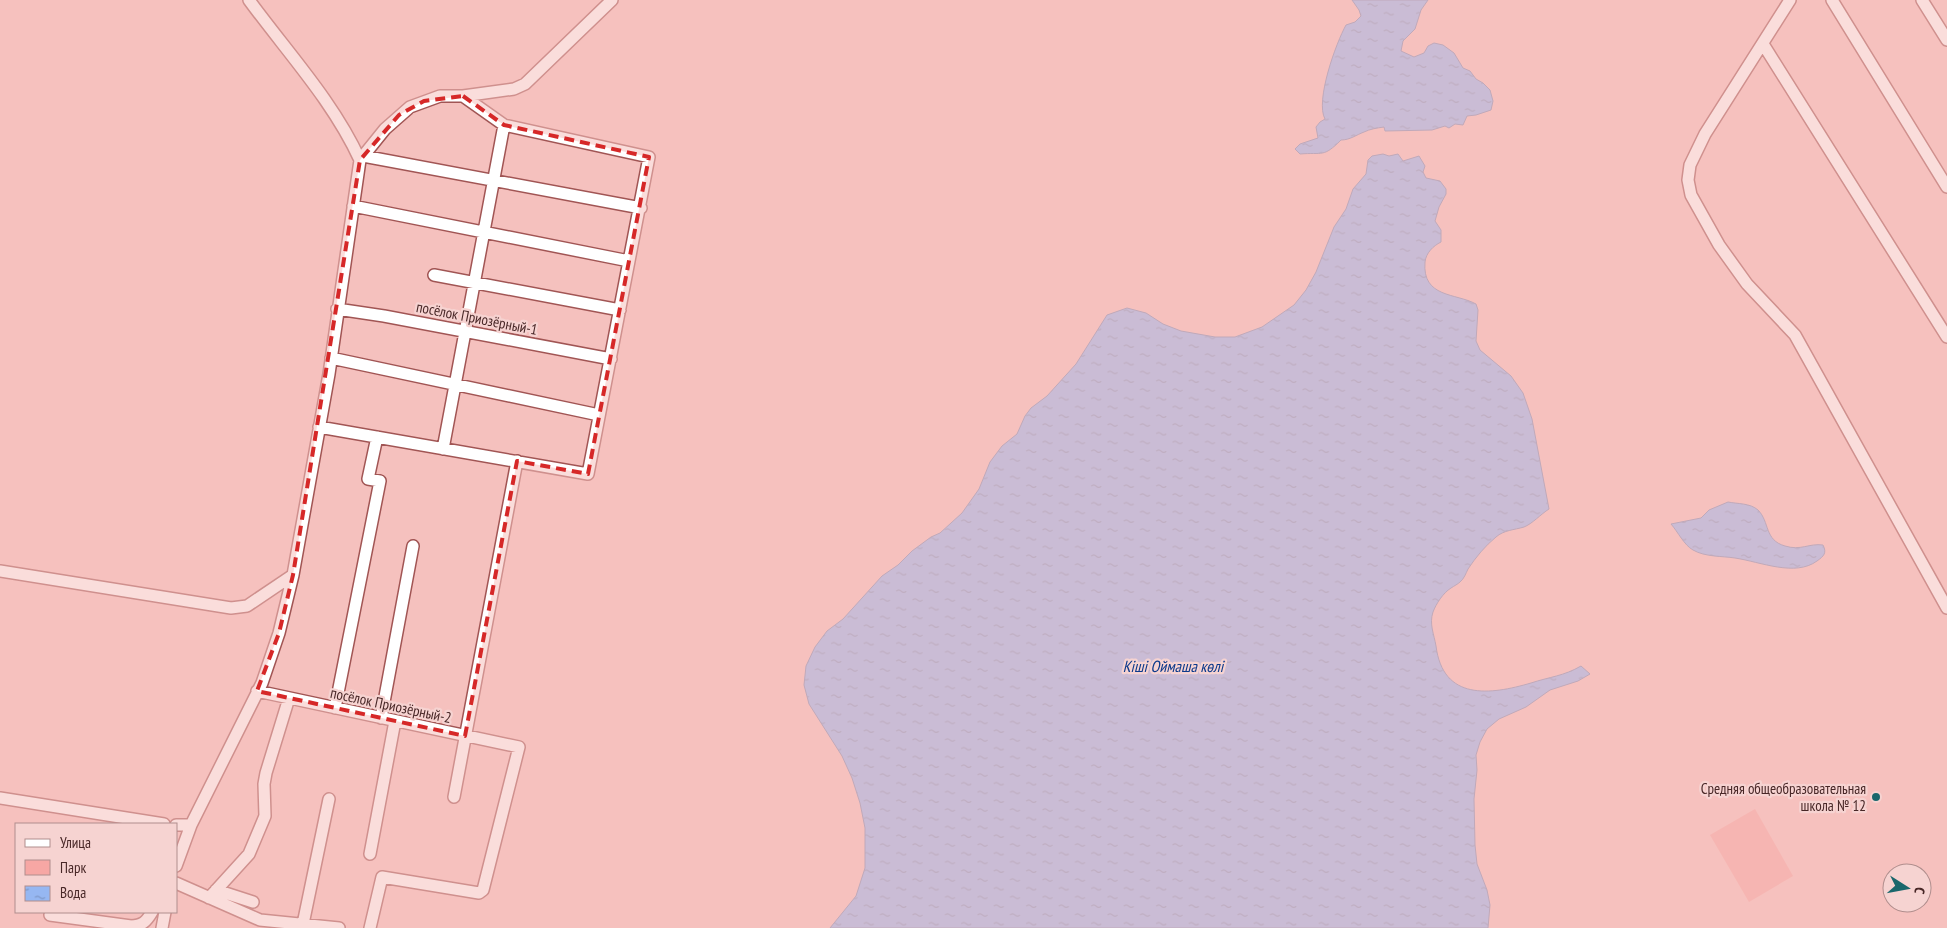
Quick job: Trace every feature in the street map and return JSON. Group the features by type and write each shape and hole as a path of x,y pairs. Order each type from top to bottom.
{"street":[{"path":"249,0 322,97 362,158 641,208"},
{"path":"178,861 191,825 257,692 279,633 293,575 319,427 362,158 385,129 410,106 440,96 463,96 514,89 525,84 612,0"},
{"path":"1790,0 1705,134 1690,165 1688,180 1691,195 1719,245 1747,284 1796,335 1942,586 1947,608"},
{"path":"1832,0 1947,187"},
{"path":"1922,0 1947,40"},
{"path":"1763,44 1947,337"},
{"path":"319,427 588,474 650,158 504,125 463,96"},
{"path":"443,449 504,125"},
{"path":"353,206 629,261"},
{"path":"434,276 620,310"},
{"name":"посёлок Приозёрный-1","path":"337,309 384,316 611,359"},
{"path":"331,358 599,416"},
{"path":"335,708 380,481 368,479 377,437"},
{"path":"454,796 517,461"},
{"path":"381,718 412,546"},
{"path":"0,571 231,608 247,606 293,575"},
{"name":"посёлок Приозёрный-2","path":"257,692 519,747 483,890 479,893 382,877 370,928"},
{"path":"212,894 249,854 265,816 264,784 266,773 289,698"},
{"path":"370,854 395,721"},
{"path":"0,798 158,823"},
{"path":"302,924 329,799"},
{"path":"178,825 191,825"},
{"path":"178,884 212,894 253,902"},
{"path":"212,894 259,924 302,924 339,928"},
{"path":"50,915 140,926 151,913"},
{"path":"162,928 165,913"}],"highlighted area":[{"path":"463,96 504,125 649,157 588,474 517,461 465,736 257,691 279,633 293,575 360,160 399,115 424,101"}],"green space":[{"path":"1755,809 1793,876 1749,902 1710,835"}],"water":[{"path":"1352,0 1428,0 1421,10 1415,29 1403,41 1401,51 1414,57 1424,53 1428,46 1434,43 1443,45 1454,53 1463,68 1470,71 1476,79 1490,90 1493,101 1491,110 1467,116 1463,125 1455,124 1449,128 1445,126 1432,130 1385,131 1384,127 1376,128 1341,140 1326,152 1300,154 1295,149 1300,144 1318,138 1316,127 1325,119 1323,99 1325,86 1332,58 1342,33 1346,25 1355,22 1361,16"},
{"name":"Кіші Оймаша көлi","path":"1383,154 1389,156 1398,154 1403,161 1419,156 1425,166 1423,172 1426,178 1440,181 1446,189 1446,194 1439,207 1435,221 1441,230 1441,242 1428,253 1425,262 1426,274 1429,282 1435,288 1476,304 1478,310 1476,341 1480,350 1511,376 1523,393 1532,419 1549,509 1527,526 1496,537 1477,556 1461,581 1448,590 1440,599 1433,612 1432,629 1440,664 1448,677 1458,685 1471,690 1485,691 1515,687 1562,674 1581,666 1590,674 1578,681 1550,690 1526,707 1499,719 1487,729 1480,742 1476,755 1477,770 1474,799 1475,845 1477,864 1487,890 1490,905 1488,928 830,928 856,896 865,868 865,828 852,778 842,756 809,704 804,685 806,666 815,647 827,631 843,619 882,576 898,565 912,551 931,537 940,533 962,513 979,489 990,462 1002,446 1017,434 1031,408 1047,396 1076,364 1107,315 1127,308 1146,313 1163,324 1181,331 1215,337 1235,337 1262,327 1294,305 1306,290 1316,272 1334,227 1346,209 1353,189 1366,174 1368,160 1372,156"},
{"path":"1728,502 1748,505 1758,510 1770,535 1778,543 1796,548 1823,545 1824,554 1817,561 1799,568 1778,567 1735,558 1708,555 1690,548 1671,524 1701,518 1709,510"}],"place":[{"name":"Средняя общеобразовательная школа № 12","path":"1876,797"}]}
